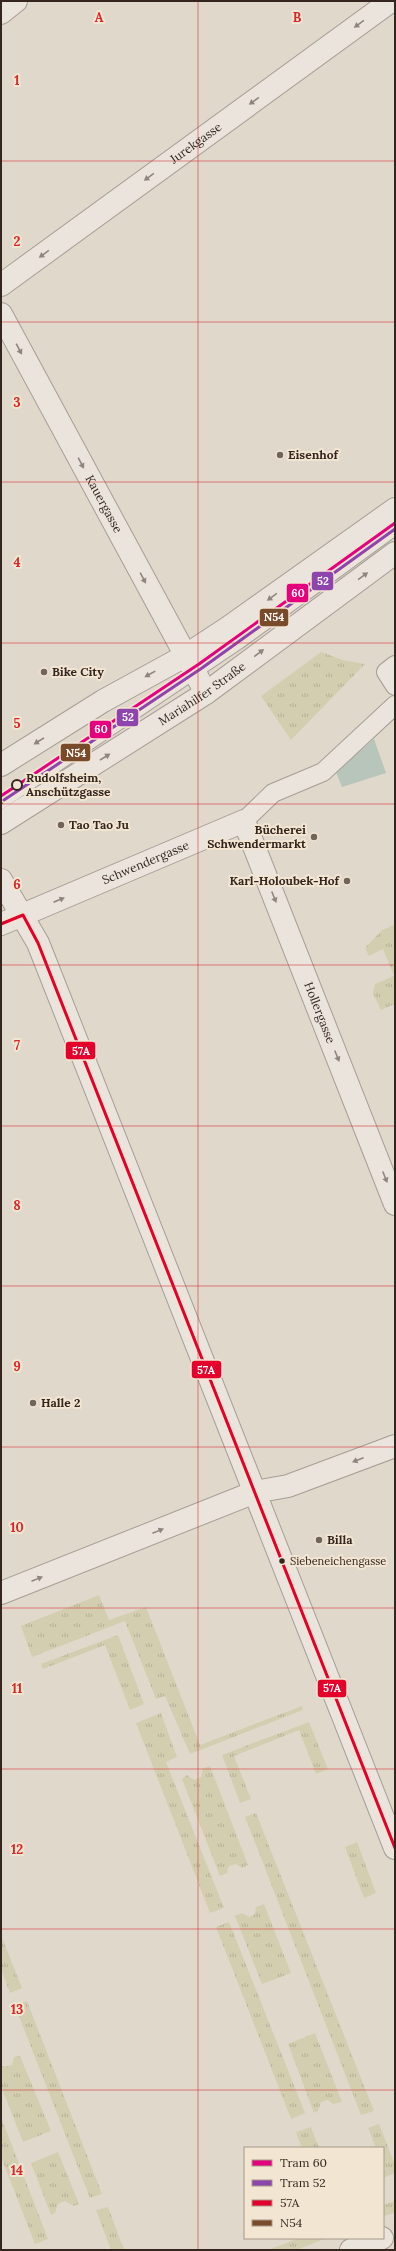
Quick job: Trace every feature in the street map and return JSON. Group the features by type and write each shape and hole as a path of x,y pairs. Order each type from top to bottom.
{"street":[{"path":"1,13 16,1"},
{"name":"Jurekgasse","path":"1,285 391,1"},
{"name":"Kauergasse","path":"1,314 206,693"},
{"path":"1,765 103,701 190,664 229,627 395,509"},
{"name":"Mariahilfer Straße","path":"1,823 206,693 395,553"},
{"path":"395,665 386,672 395,686"},
{"name":"Schwendergasse","path":"1,924 244,821 273,793 323,772 395,705"},
{"name":"Hollergasse","path":"244,821 395,1204"},
{"path":"1,880 23,915 41,951 256,1492 395,1848"},
{"path":"1,1593 256,1492 288,1486 395,1446"},
{"path":"384,2237 395,2233"},
{"path":"351,2250 379,2239"}],"lane":[{"path":"1,803 190,664 240,642 395,529"}],"green space":[{"path":"321,652 343,660 365,664 291,740 261,696"},
{"path":"395,925 395,1004 381,1010 373,993 375,984 394,976 383,949 369,956 365,948 382,930"},
{"path":"99,1595 109,1620 146,1607 200,1745 302,1706 303,1710 190,1754 165,1696 156,1699 125,1621 32,1657 21,1626"},
{"path":"118,1635 144,1704 130,1710 105,1645 43,1669 41,1664"},
{"path":"161,1713 177,1757 166,1762 224,1908 210,1913 136,1723"},
{"path":"309,1722 328,1769 316,1774 299,1730 234,1756 251,1799 240,1803 222,1755"},
{"path":"210,1766 248,1865 242,1868 236,1864 229,1866 227,1873 220,1876 182,1779 187,1775 194,1780 201,1777 203,1768"},
{"path":"256,1813 374,2111 361,2115 245,1817"},
{"path":"357,1842 376,1893 364,1898 345,1847"},
{"path":"264,1904 291,1973 262,1984 235,1916 242,1913 249,1917 255,1914 256,1907"},
{"path":"229,1922 305,2113 291,2119 216,1927"},
{"path":"1,1935 22,1988 10,1993 1,1969"},
{"path":"27,2001 102,2194 90,2198 15,2006"},
{"path":"315,2033 342,2102 333,2104 328,2100 321,2102 318,2111 314,2113 288,2044"},
{"path":"20,2056 51,2131 23,2142 1,2086 1,2065 4,2067 12,2065 14,2057"},
{"path":"1,2117 48,2239 35,2244 1,2157"},
{"path":"379,2124 395,2165 395,2173 384,2178 384,2147 376,2147 368,2128"},
{"path":"311,2127 319,2147 302,2147 296,2132"},
{"path":"58,2152 79,2204 74,2206 65,2201 58,2204 55,2213 51,2215 31,2163"},
{"path":"395,2201 395,2212 384,2217 384,2205"},
{"path":"108,2207 124,2250 111,2250 96,2210"},
{"path":"296,2239 324,2239 296,2250 268,2250"}],"shaded area":[{"path":"374,739 386,773 342,787 336,772"}],"tram line":[{"name":"60","path":"1,796 199,664 395,523"},
{"name":"52","path":"4,800 202,668 395,529"}],"transit line":[{"name":"N54","path":"1,803 240,642 395,529"},
{"name":"57A","path":"1,924 23,915 38,943 395,1848"}],"place":[{"name":"Eisenhof","path":"280,455"},
{"name":"Bike City","path":"44,672"},
{"name":"Rudolfsheim, Anschützgasse","path":"17,785"},
{"name":"Tao Tao Ju","path":"61,825"},
{"name":"Bücherei Schwendermarkt","path":"314,837"},
{"name":"Karl-Holoubek-Hof","path":"347,881"},
{"name":"Halle 2","path":"33,1403"},
{"name":"Billa","path":"319,1540"},
{"name":"Siebeneichengasse","path":"282,1561"}]}
